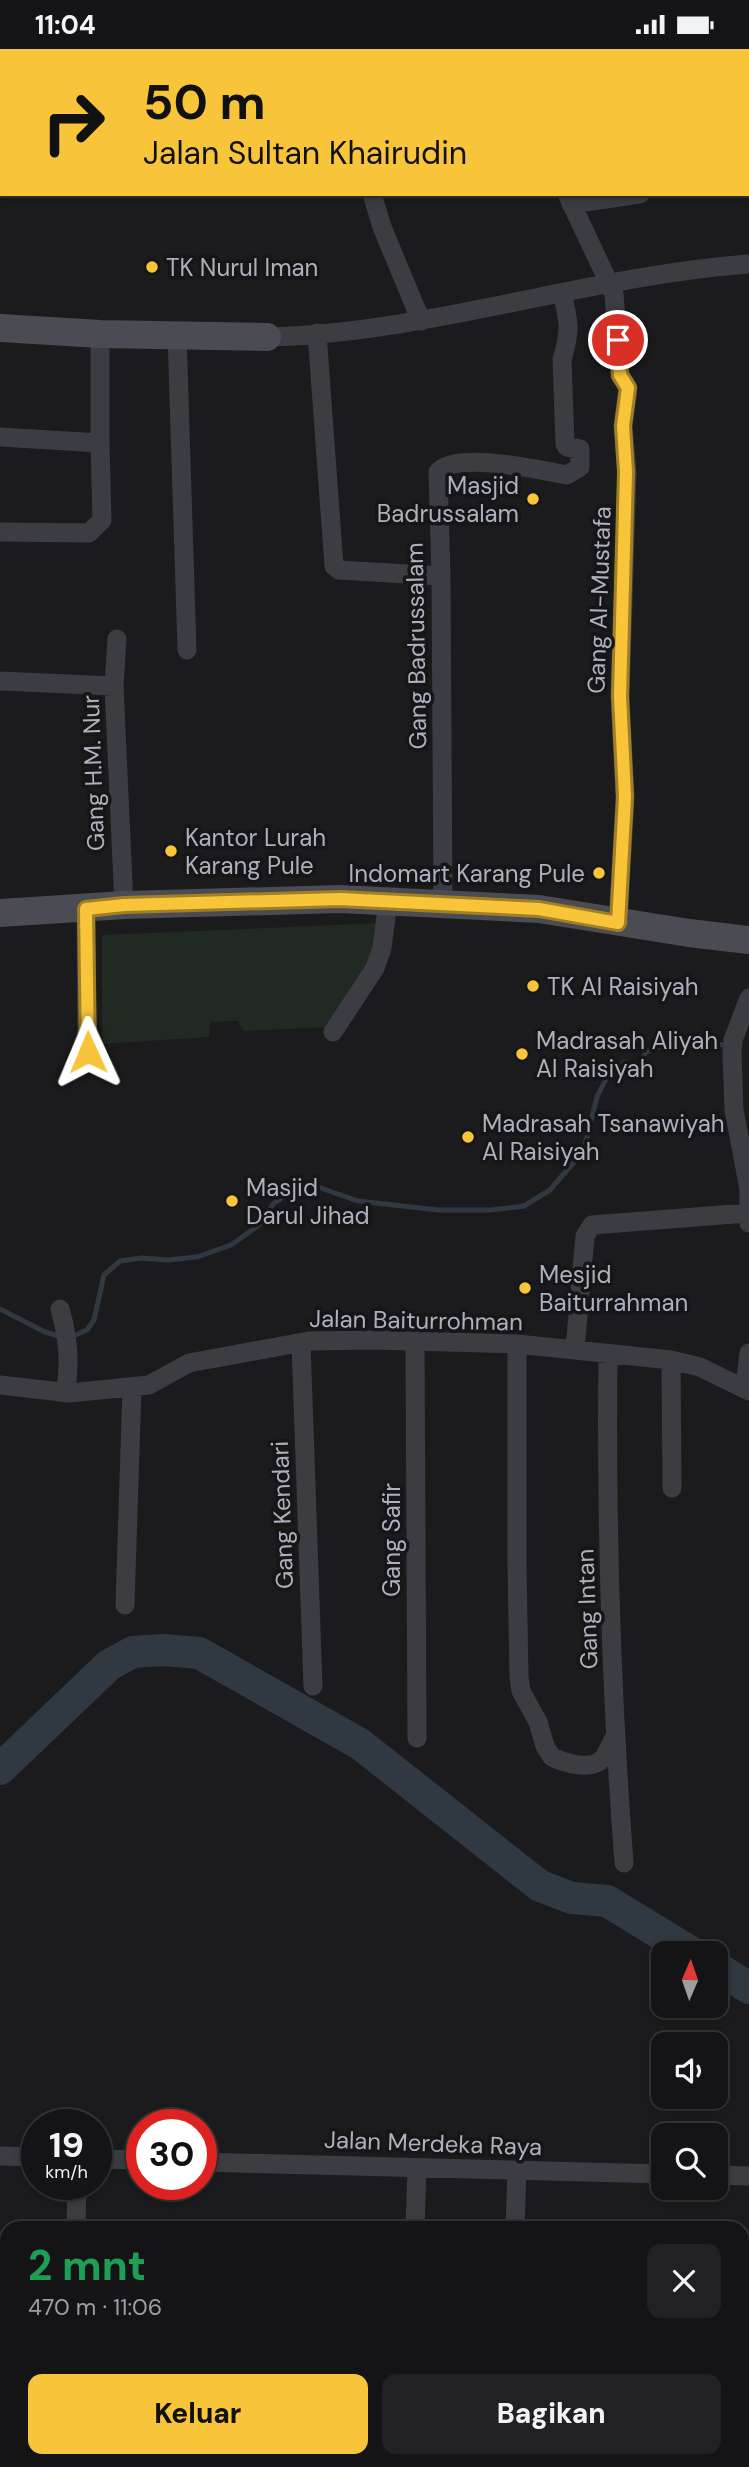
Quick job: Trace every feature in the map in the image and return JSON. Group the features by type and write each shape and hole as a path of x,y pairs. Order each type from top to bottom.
{"main road":[{"path":"0,328 100,334 267,337"},
{"path":"0,913 124,905 315,899 388,901 539,909 618,923 749,940"}],"street":[{"path":"373,196 382,227 421,321"},
{"path":"569,199 611,196"},
{"name":"Gang Al-Mustafa","path":"569,199 611,284 617,322 620,375 628,388 623,426 626,472 620,696 625,797 618,923"},
{"path":"267,337 421,321 694,269 749,264"},
{"name":"Gang Badrussalam","path":"443,904 438,472 447,465 506,463 567,475 580,467 580,449 567,447 565,444 562,359 567,348 569,321 562,293"},
{"path":"317,333 335,568 441,576"},
{"path":"0,532 89,533 102,520 100,334"},
{"path":"177,334 187,650"},
{"path":"0,437 100,443"},
{"name":"Gang H.M. Nur","path":"117,639 114,686 124,905"},
{"path":"0,681 114,686"},
{"path":"333,1033 375,968 382,948 388,901"},
{"path":"86,909 88,1052"},
{"path":"575,1349 585,1236 592,1225 748,1218 749,1189 734,1110 732,1046 749,998"},
{"path":"60,1309 69,1362 65,1393"},
{"name":"Jalan Baiturrohman","path":"0,1385 65,1393 149,1385 189,1363 301,1343 374,1340 517,1344 671,1360 701,1367 747,1389"},
{"name":"Gang Safir","path":"415,1342 416,1738"},
{"name":"Gang Kendari","path":"301,1343 313,1686"},
{"path":"517,1344 517,1564 521,1691 538,1722 551,1756 576,1765 592,1764 603,1759 615,1737"},
{"name":"Gang Intan","path":"608,1353 606,1487 615,1737 624,1863"},
{"path":"747,1389 749,1353"},
{"path":"671,1360 672,1488"},
{"path":"125,1605 132,1387"},
{"path":"0,2155 21,2156"},
{"name":"Jalan Merdeka Raya","path":"217,2162 651,2174"},
{"path":"415,2221 417,2168"},
{"path":"515,2221 517,2170"},
{"path":"728,2175 749,2176"},
{"path":"76,2221 77,2200"}],"shaded area":[{"path":"382,923 375,965 329,1027 243,1031 238,1021 210,1022 209,1037 102,1044 102,935"}],"waterway":[{"path":"71,1337 87,1330 94,1320 104,1275 120,1261 197,1257 231,1245 262,1223 273,1204 293,1190 312,1185 358,1201 438,1210 491,1210 524,1206 550,1190 574,1162 585,1145 597,1097 606,1079 624,1062 638,1066 646,1052 672,1042 728,1045"},
{"path":"0,1309 45,1332 62,1337"},
{"path":"0,1769 109,1665 133,1652 163,1650 199,1653 360,1744 540,1886 572,1898 607,1901 672,1941"},
{"path":"728,1975 749,1988"}],"place":[{"name":"TK Nurul Iman","path":"152,267"},
{"name":"Masjid Badrussalam","path":"533,499"},
{"name":"Kantor Lurah Karang Pule","path":"171,851"},
{"name":"Indomart Karang Pule","path":"599,873"},
{"name":"TK Al Raisiyah","path":"533,986"},
{"name":"Madrasah Aliyah Al Raisiyah","path":"522,1054"},
{"name":"Madrasah Tsanawiyah Al Raisiyah","path":"468,1137"},
{"name":"Masjid Darul Jihad","path":"232,1201"},
{"name":"Mesjid Baiturrahman","path":"525,1288"}],"route":[{"path":"88,1052 86,909 124,905 340,899 539,909 618,923 625,797 620,696 626,472 623,426 628,401 628,388 620,375 618,340"}]}
